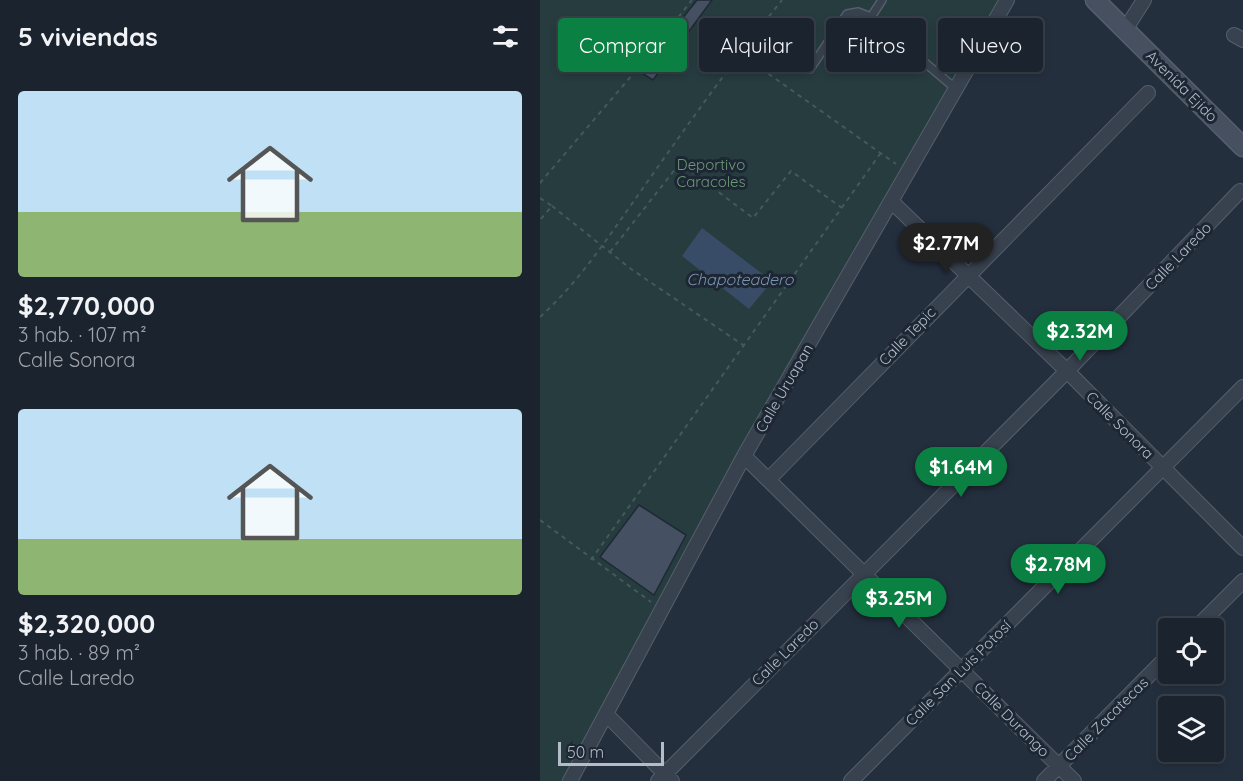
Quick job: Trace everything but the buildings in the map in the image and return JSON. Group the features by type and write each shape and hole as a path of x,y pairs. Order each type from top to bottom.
{"main road":[{"name":"Avenida Ejido","path":"1095,0 1243,147"}],"street":[{"name":"Calle Uruapan","path":"570,781 744,456 1008,0"},
{"path":"1125,30 1144,0"},
{"name":"Calle Tepic","path":"769,478 1148,93"},
{"name":"Calle Laredo","path":"665,779 864,572 1067,371 1240,191"},
{"name":"Calle Sonora","path":"892,202 1067,371 1243,548"},
{"name":"Calle San Luis Potosí","path":"851,781 961,668 1164,469 1243,387"},
{"name":"Calle Durango","path":"744,456 769,478 1074,781"},
{"path":"1206,618 1243,581"},
{"name":"Calle Zacatecas","path":"1044,781 1158,666"},
{"path":"606,714 665,779"}],"lane":[{"path":"871,16 882,0"},
{"path":"814,63 847,14 858,12 871,16 956,89"}],"path":[{"path":"540,183 638,68 692,0"},
{"path":"767,18 782,0"},
{"path":"540,317 562,297 602,246 726,72"},
{"path":"766,72 908,172"},
{"path":"591,560 880,154"},
{"path":"610,252 680,163 753,218 791,171 842,209"},
{"path":"540,198 610,252 743,345"},
{"path":"540,220 552,206"},
{"path":"540,520 591,560 662,609"}],"green space":[{"name":"Deportivo Caracoles","path":"540,0 1002,0 992,18 938,18 938,72 962,72 572,781 540,781"}],"water":[{"name":"Chapoteadero","path":"702,228 772,281 749,309 682,256"}]}
